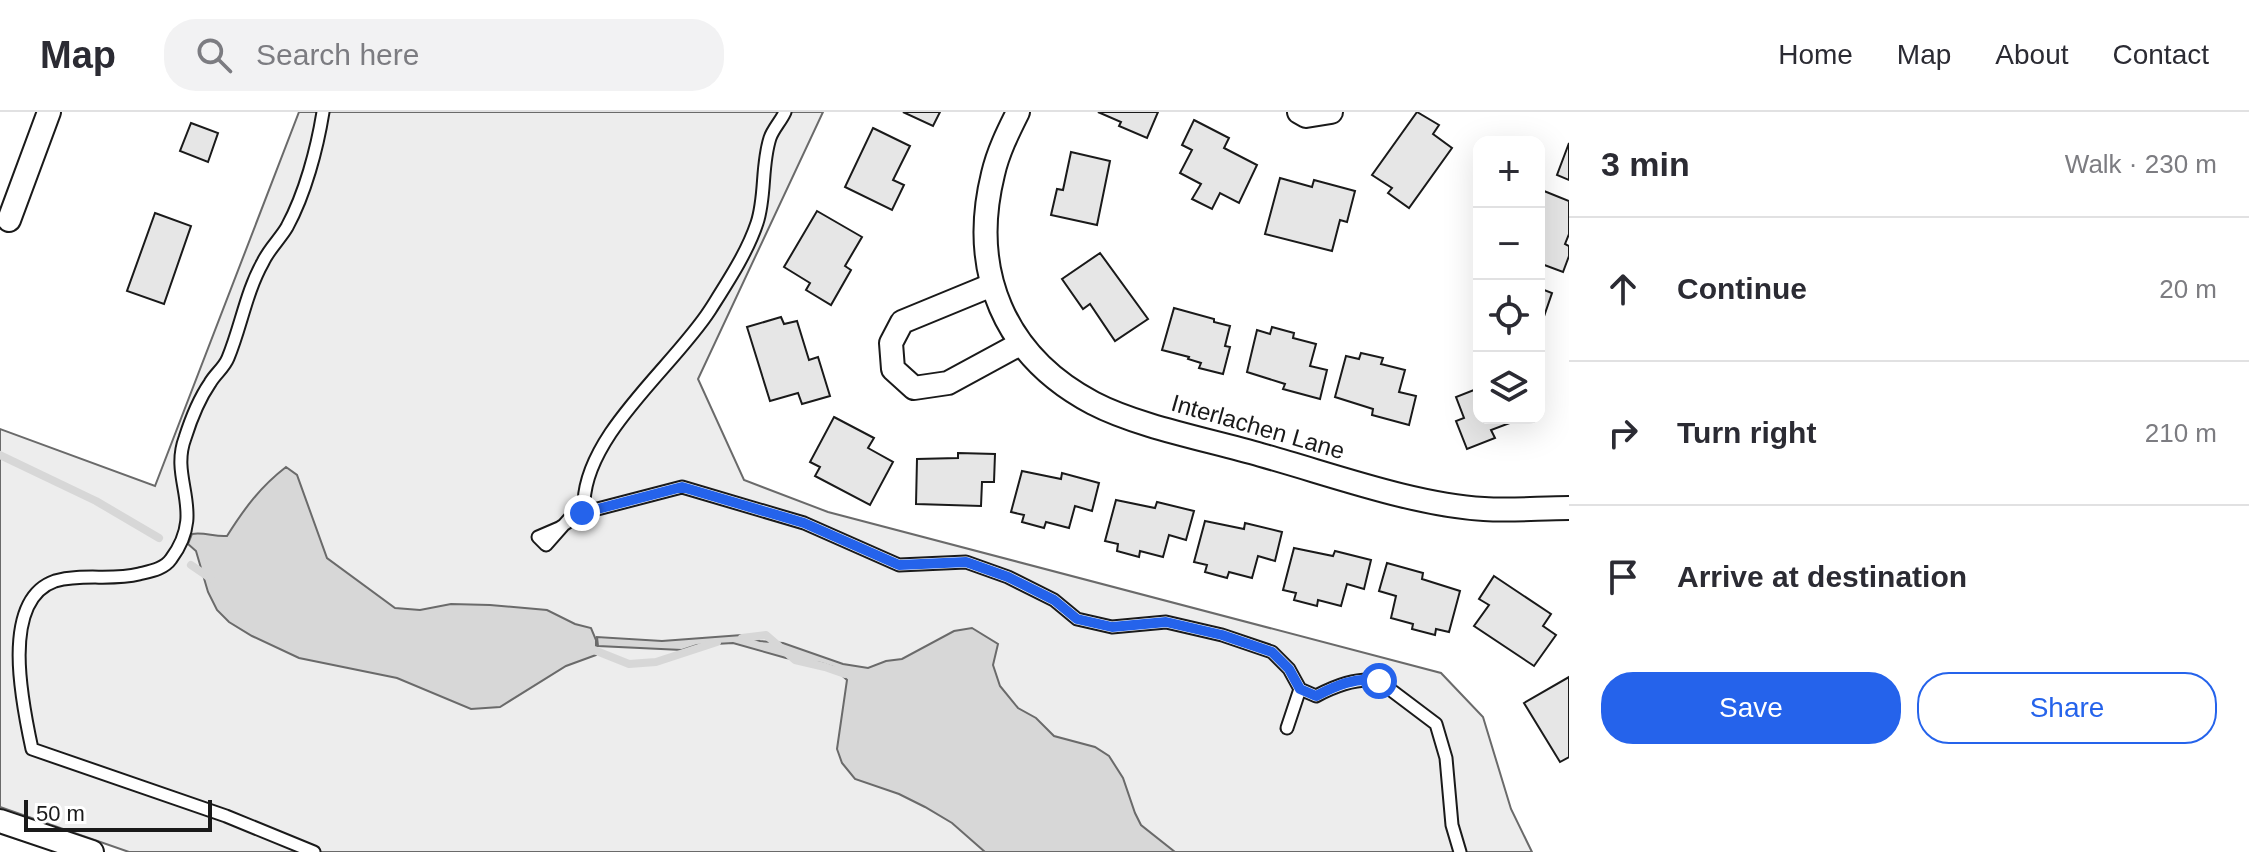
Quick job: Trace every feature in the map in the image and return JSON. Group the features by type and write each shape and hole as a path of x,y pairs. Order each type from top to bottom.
{"street":[{"path":"9,220 49,112"},
{"name":"Interlachen Lane","path":"1018,112 993,171 988,199 986,224 992,285 1002,313 1020,344 1073,391 1119,415 1434,502 1485,509 1569,508"},
{"path":"1299,112 1306,116 1331,112"},
{"path":"992,285 902,322 891,343 893,369 914,388 948,383 1020,344"},
{"path":"0,821 92,852"}],"lane":[{"path":"314,852 226,816 32,749 15,660 17,624 31,595 53,581 86,576 124,578 159,569 170,561 185,534 188,500 180,451 193,415 210,383 226,362 262,262 288,226 317,147 323,112"},
{"path":"785,112 771,134 757,223 728,281 707,314 643,390 611,434 585,481 584,502 559,528 582,513 682,487 804,523 899,565 966,562 1054,600 1077,619 1112,627 1166,622 1222,635 1272,652 1289,669 1300,689 1316,696 1353,681 1379,681 1436,724 1446,758 1452,825 1460,852"},
{"path":"1287,728 1300,689"}],"shaded area":[{"path":"299,112 823,112 698,379 744,480 828,512 1441,673 1483,717 1511,809 1532,852 129,852 0,807 0,429 155,486"},
{"path":"286,467 297,475 327,558 395,608 420,610 451,604 547,610 591,628 596,640 596,655 566,666 500,707 471,709 397,678 299,658 252,636 229,622 217,610 208,592 196,551 188,544 192,534 227,536 253,499"},
{"path":"972,628 998,644 993,665 1000,686 1018,708 1036,718 1054,736 1095,747 1109,756 1123,778 1141,825 1175,852 985,852 952,823 925,807 899,794 855,779 842,763 837,749 847,680 833,667 733,643 697,645 682,650 598,646 597,637 662,641 742,635 760,641 783,643 843,664 868,668 902,659 954,631"}],"building":[{"path":"903,112 940,112 933,126"},
{"path":"1098,112 1158,112 1147,138 1119,126 1121,122"},
{"path":"1417,112 1439,125 1433,134 1452,148 1409,208 1388,193 1392,188 1372,175"},
{"path":"1194,120 1229,138 1224,148 1257,165 1239,203 1220,193 1212,209 1192,199 1201,184 1180,173 1192,150 1182,145"},
{"path":"191,123 218,133 208,162 180,151"},
{"path":"873,128 910,146 893,180 904,185 892,210 845,187"},
{"path":"1569,143 1569,180 1557,175"},
{"path":"1071,152 1110,161 1097,225 1051,215 1057,189 1063,190"},
{"path":"1280,178 1312,187 1314,180 1355,191 1347,222 1340,220 1332,251 1265,234"},
{"path":"1545,191 1569,201 1569,234 1565,244 1569,246 1569,256 1563,272 1545,265"},
{"path":"817,211 862,237 845,266 851,270 831,305 806,290 810,283 784,267"},
{"path":"155,213 191,226 164,304 127,291"},
{"path":"1100,253 1148,319 1115,341 1090,304 1083,309 1062,279"},
{"path":"1545,290 1552,293 1545,313"},
{"path":"1174,308 1230,326 1225,346 1230,347 1223,374 1199,368 1201,363 1189,357 1162,350"},
{"path":"781,317 784,324 797,321 809,360 818,357 830,396 802,404 798,393 770,401 747,327"},
{"path":"1272,327 1294,333 1293,338 1316,344 1310,366 1327,370 1320,399 1283,389 1285,384 1247,372 1257,330 1270,334"},
{"path":"1361,353 1383,358 1381,364 1405,370 1399,392 1416,396 1409,425 1372,415 1373,409 1335,397 1346,356 1359,359"},
{"path":"1473,390 1473,424 1507,424 1491,430 1495,438 1467,449 1456,421 1464,418 1456,397"},
{"path":"834,417 874,438 868,448 893,462 870,505 815,476 820,467 810,462"},
{"path":"958,453 995,454 994,482 982,482 981,506 916,504 917,459 958,458"},
{"path":"1022,471 1061,479 1062,473 1099,483 1092,511 1075,506 1069,528 1046,522 1044,528 1022,522 1024,515 1011,512"},
{"path":"1116,500 1155,508 1157,502 1194,511 1186,540 1169,535 1163,557 1140,551 1139,557 1117,551 1118,544 1105,541"},
{"path":"1205,521 1244,529 1245,523 1282,532 1275,561 1258,556 1252,578 1229,572 1227,578 1205,572 1207,565 1194,562"},
{"path":"1294,548 1333,556 1335,551 1371,560 1364,589 1347,584 1341,606 1318,600 1317,606 1294,600 1296,593 1283,590"},
{"path":"1387,563 1423,573 1422,579 1460,591 1449,632 1436,629 1435,635 1412,629 1413,624 1391,618 1396,596 1379,591"},
{"path":"1494,576 1551,614 1543,626 1556,635 1534,666 1474,626 1489,605 1479,599"},
{"path":"1569,677 1569,757 1560,762 1524,703"}],"waterway":[{"path":"0,455 96,501 159,538"},
{"path":"191,565 210,578"},
{"path":"742,638 766,635 795,660 845,674"},
{"path":"589,648 629,664 656,662 717,642"}],"route":[{"path":"582,513 682,487 804,523 899,565 966,562 1008,577 1054,600 1077,619 1112,627 1166,622 1222,635 1272,652 1289,669 1300,689 1316,696 1353,681 1379,681"}]}
